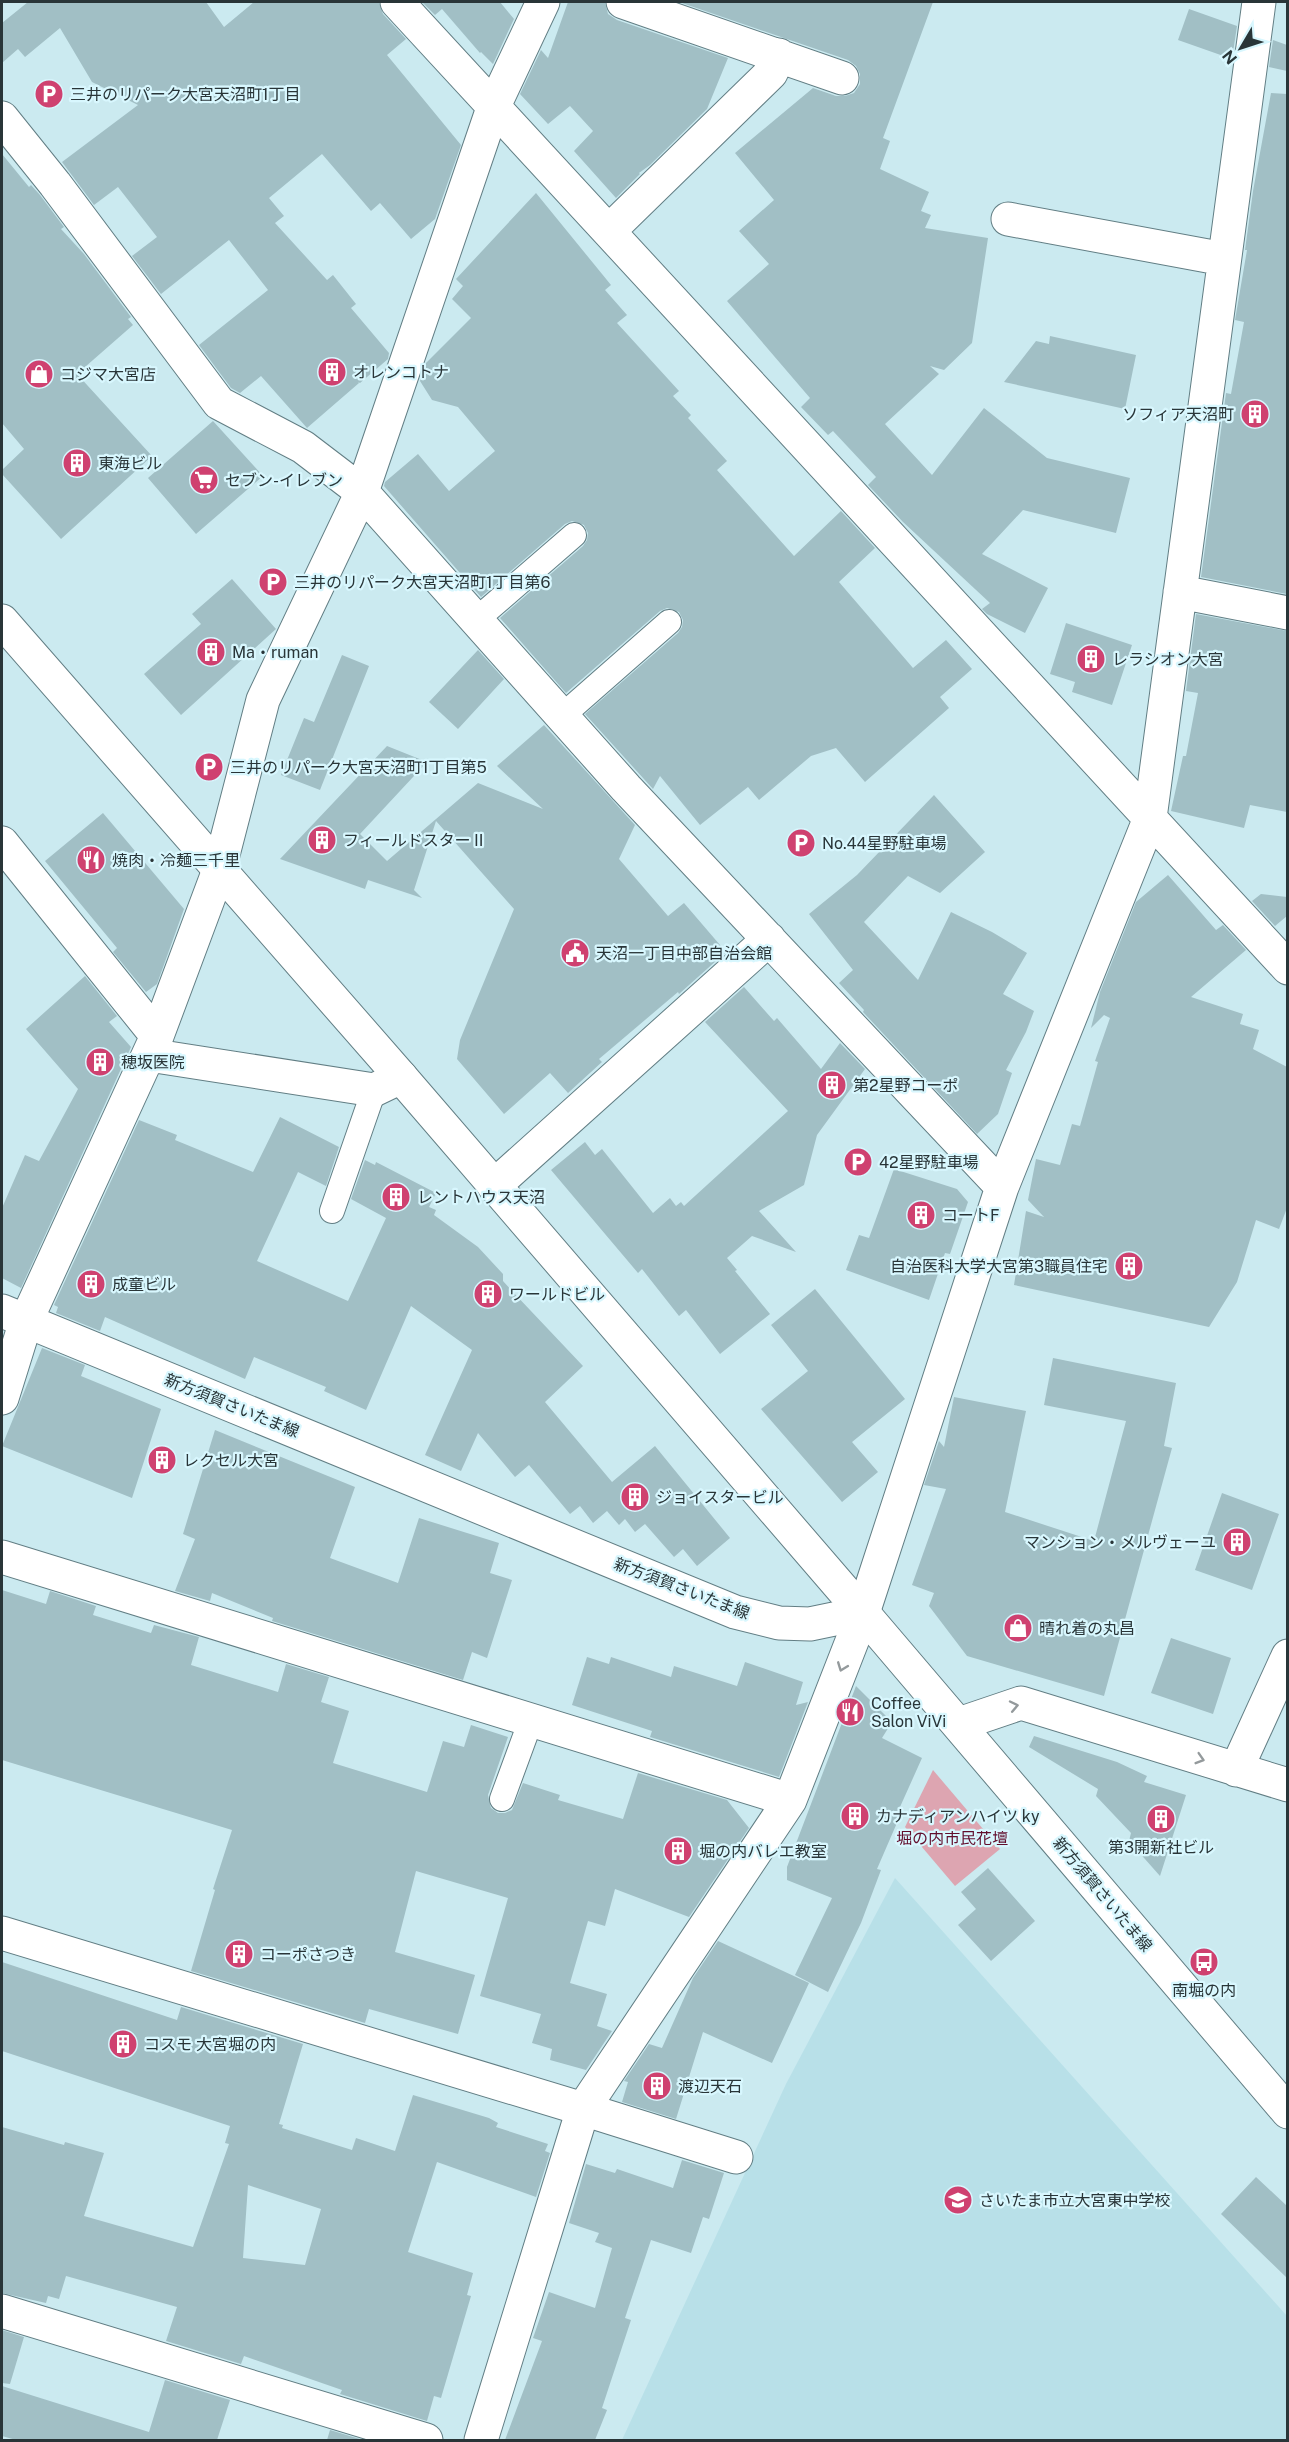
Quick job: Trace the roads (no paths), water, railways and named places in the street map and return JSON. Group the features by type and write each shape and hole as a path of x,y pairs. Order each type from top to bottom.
{"street":[{"path":"397,2 1287,968"},
{"path":"2,1398 14,1316 153,1046 219,870 263,700 362,492 493,108 543,2"},
{"path":"623,2 842,78"},
{"path":"481,2440 583,2109 790,1800 863,1613 1002,1187 1150,818 1258,2"},
{"path":"609,230 771,73 779,55"},
{"path":"2,117 219,403 303,447 362,492 626,788 1002,1187"},
{"path":"1008,219 1224,260"},
{"path":"1180,592 1287,613"},
{"path":"2,621 219,870 388,1084 494,1186 863,1613"},
{"path":"2,843 153,1046 388,1084"},
{"path":"494,1186 769,939"},
{"name":"新方須賀さいたま線","path":"14,1316 735,1612 779,1623 810,1624 863,1613 1287,2112"},
{"path":"2,1557 790,1800"},
{"path":"1236,1770 1287,1656"},
{"path":"959,1724 1021,1703 1287,1785"},
{"path":"2,1933 736,2157"},
{"path":"2,2311 426,2440"}],"lane":[{"path":"476,620 574,535"},
{"path":"562,716 669,622"},
{"path":"332,1211 388,1084"},
{"path":"502,1799 531,1720"}],"place":[{"name":"三井のリパーク大宮天沼町1丁目","path":"49,94"},
{"name":"オレンコトナ","path":"332,372"},
{"name":"コジマ大宮店","path":"39,374"},
{"name":"ソフィア天沼町","path":"1255,414"},
{"name":"東海ビル","path":"77,463"},
{"name":"セブン-イレブン","path":"204,480"},
{"name":"三井のリパーク大宮天沼町1丁目第6","path":"273,582"},
{"name":"Ma・ruman","path":"211,652"},
{"name":"レラシオン大宮","path":"1091,659"},
{"name":"三井のリパーク大宮天沼町1丁目第5","path":"209,767"},
{"name":"フィールドスターⅡ","path":"322,840"},
{"name":"No.44星野駐車場","path":"801,843"},
{"name":"焼肉・冷麺三千里","path":"91,860"},
{"name":"天沼一丁目中部自治会館","path":"575,953"},
{"name":"穂坂医院","path":"100,1062"},
{"name":"第2星野コーポ","path":"832,1085"},
{"name":"42星野駐車場","path":"858,1162"},
{"name":"レントハウス天沼","path":"396,1197"},
{"name":"コートF","path":"921,1215"},
{"name":"自治医科大学大宮第3職員住宅","path":"1129,1266"},
{"name":"成童ビル","path":"91,1284"},
{"name":"ワールドビル","path":"488,1294"},
{"name":"レクセル大宮","path":"162,1460"},
{"name":"ジョイスタービル","path":"635,1497"},
{"name":"マンション・メルヴェーユ","path":"1237,1542"},
{"name":"晴れ着の丸昌","path":"1018,1628"},
{"name":"Coffee Salon ViVi","path":"850,1712"},
{"name":"カナディアンハイツ ky","path":"855,1816"},
{"name":"第3開新社ビル","path":"1161,1819"},
{"name":"堀の内バレエ教室","path":"678,1851"},
{"name":"コーポさつき","path":"239,1954"},
{"name":"南堀の内","path":"1204,1962"},
{"name":"コスモ 大宮堀の内","path":"123,2044"},
{"name":"渡辺天石","path":"657,2086"},
{"name":"さいたま市立大宮東中学校","path":"958,2200"}],"park label":[{"name":"堀の内市民花壇","path":"952,1838"}]}
